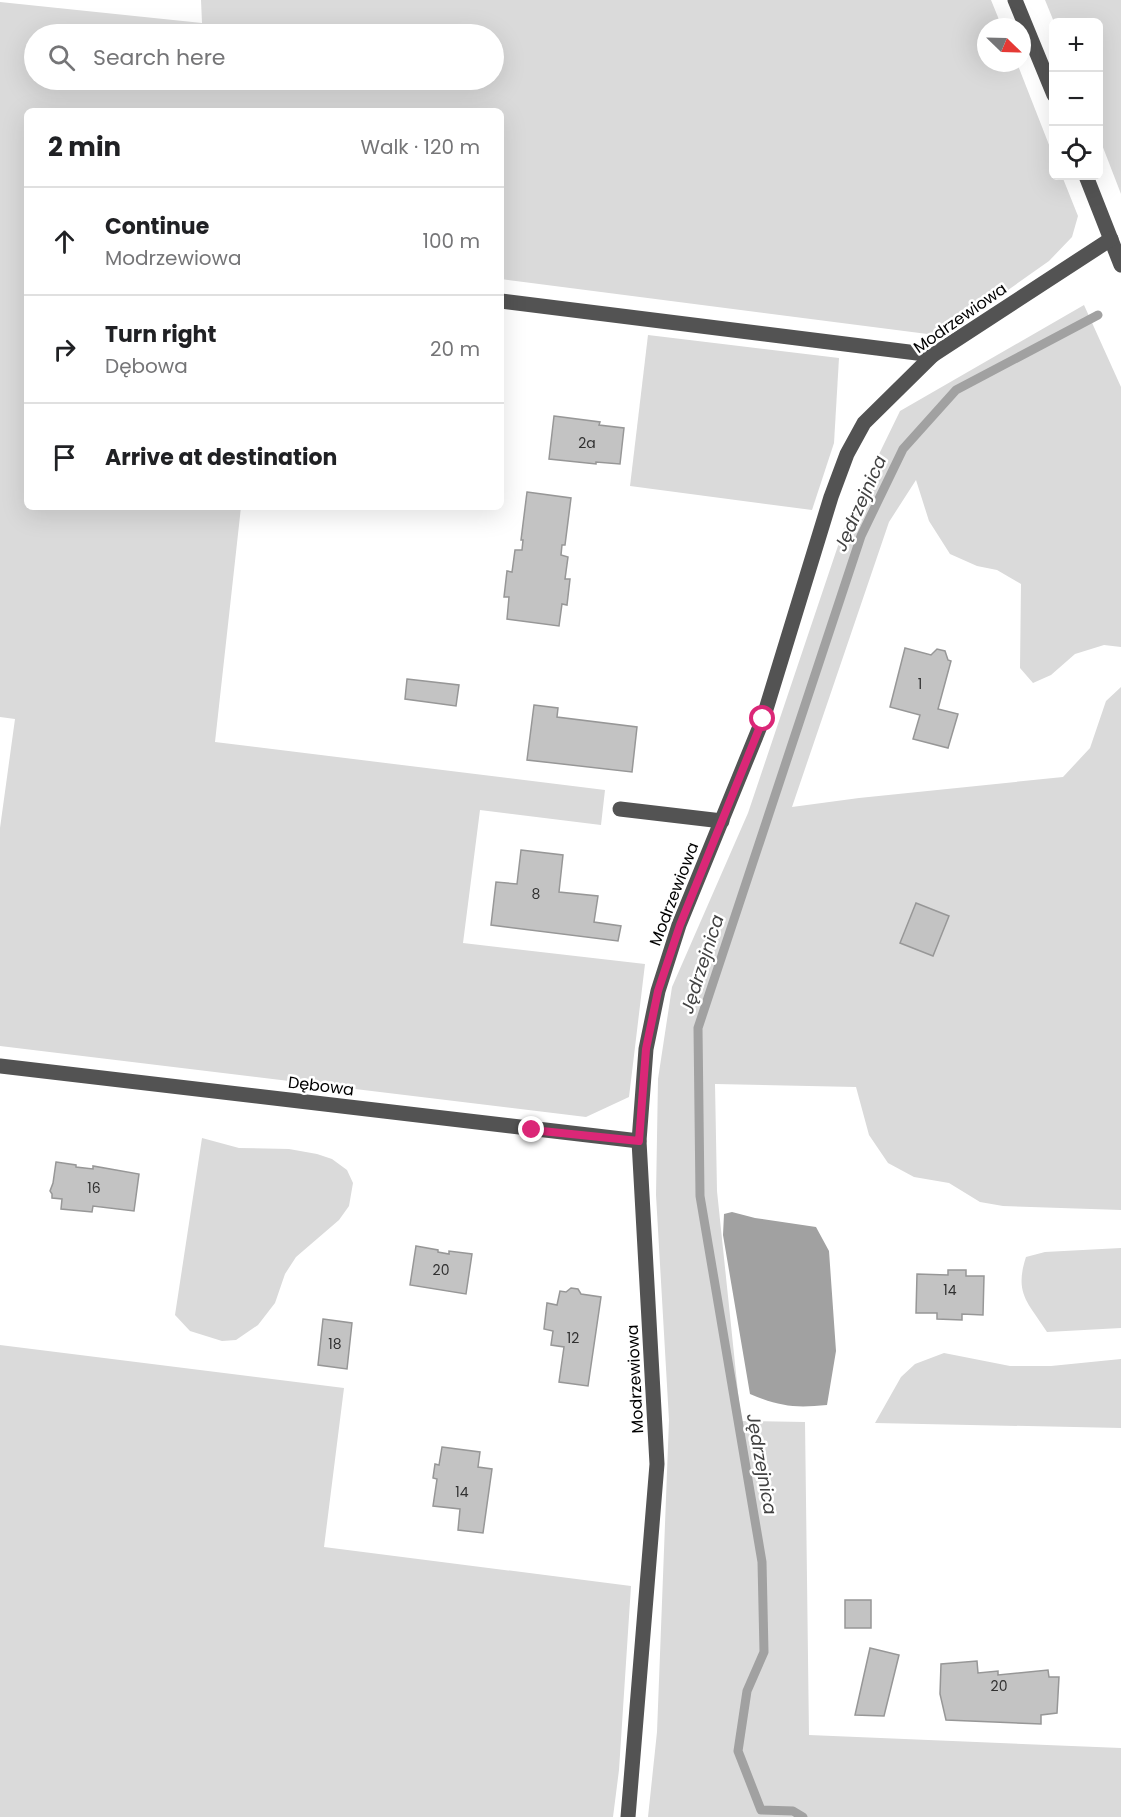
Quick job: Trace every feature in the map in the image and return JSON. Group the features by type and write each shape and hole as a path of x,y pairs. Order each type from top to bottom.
{"street":[{"path":"1015,0 1049,85"},
{"path":"1088,180 1121,265"},
{"name":"Modrzewiowa","path":"628,1817 657,1464 639,1141 646,1049 658,991 680,925 763,719 831,497 848,454 864,423 933,355 1111,239"},
{"path":"504,301 933,355"},
{"path":"620,809 722,821"},
{"name":"Dębowa","path":"0,1066 639,1141"}],"shaded area":[{"path":"201,0 991,0 998,18 977,18 977,72 1021,72 1049,145 1049,180 1064,180 1078,216 1072,237 1049,261 943,336 504,279 504,108 24,108 24,510 241,510 215,742 605,790 601,825 480,810 463,943 645,964 629,1097 586,1117 0,1046 0,828 15,719 0,717 0,2 202,23"},
{"path":"1045,0 1121,0 1121,194 1103,147 1103,18 1052,18"},
{"path":"1084,305 1121,387 1121,647 1104,645 1075,654 1051,675 1033,683 1020,668 1021,584 997,570 977,566 950,554 929,521 916,480 889,522 792,807 1063,777 1090,748 1106,701 1121,687 1121,1210 1003,1206 980,1202 949,1183 914,1177 888,1163 869,1135 856,1087 715,1084 717,1191 741,1421 805,1422 809,1735 1121,1748 1121,1817 648,1817 657,1732 669,1420 656,1195 658,1079 672,987 748,813 846,522 900,411"},
{"path":"648,335 839,358 834,443 812,510 630,486"},
{"path":"202,1138 239,1148 289,1149 317,1154 332,1159 347,1170 353,1183 349,1206 339,1220 296,1257 285,1274 275,1303 258,1325 236,1340 222,1341 190,1331 175,1315"},
{"path":"732,1212 755,1218 816,1227 829,1251 836,1351 827,1405 788,1405 770,1402 750,1394 723,1235 724,1214"},
{"path":"1121,1248 1121,1328 1047,1332 1029,1305 1022,1289 1026,1257 1045,1252"},
{"path":"0,1345 344,1388 324,1547 631,1586 619,1770 613,1817 0,1817"},
{"path":"944,1353 1010,1366 1051,1366 1121,1359 1121,1428 875,1423 901,1377 915,1364"}],"building":[{"path":"554,416 600,422 599,425 624,428 620,464 549,459"},
{"path":"527,492 571,498 565,545 562,545 561,555 568,557 565,579 570,579 567,605 562,604 559,626 507,619 509,597 504,597 507,571 512,572 515,550 522,550 523,540 521,540"},
{"path":"905,648 931,655 937,649 945,651 948,660 951,661 938,709 958,714 948,748 913,739 920,715 890,707"},
{"path":"407,679 459,685 456,706 405,699"},
{"path":"534,705 558,708 557,717 637,727 632,772 527,760"},
{"path":"521,850 563,855 559,892 598,896 594,922 621,926 618,941 491,925 496,882 517,884"},
{"path":"916,903 949,916 933,956 900,943"},
{"path":"56,1162 76,1165 76,1167 93,1169 93,1166 139,1174 134,1211 93,1206 92,1212 61,1209 62,1199 52,1198 50,1191"},
{"path":"416,1246 449,1254 449,1251 472,1254 466,1294 410,1285"},
{"path":"948,1270 966,1270 966,1276 984,1276 983,1315 962,1314 962,1320 937,1319 937,1313 916,1313 917,1274 948,1275"},
{"path":"571,1288 578,1289 581,1294 601,1297 588,1386 559,1382 564,1347 551,1345 553,1331 544,1329 547,1303 557,1305 560,1291 566,1292"},
{"path":"323,1319 352,1323 347,1369 318,1365"},
{"path":"442,1447 480,1452 478,1467 492,1469 483,1533 458,1530 460,1509 433,1506 437,1479 433,1478 435,1464 439,1465"},
{"path":"845,1600 871,1600 871,1628 845,1628"},
{"path":"870,1648 899,1655 884,1716 855,1715"},
{"path":"977,1661 978,1673 998,1671 998,1675 1048,1670 1049,1677 1059,1677 1057,1713 1041,1715 1041,1724 946,1720 940,1694 941,1664"}],"waterway":[{"name":"Jędrzejnica","path":"803,1817 793,1811 761,1810 738,1751 747,1691 764,1652 762,1562 700,1196 698,1028 861,536 903,449 956,390 1098,315"}],"route":[{"path":"532,1130 639,1141 646,1049 658,991 680,925 763,719"}]}
